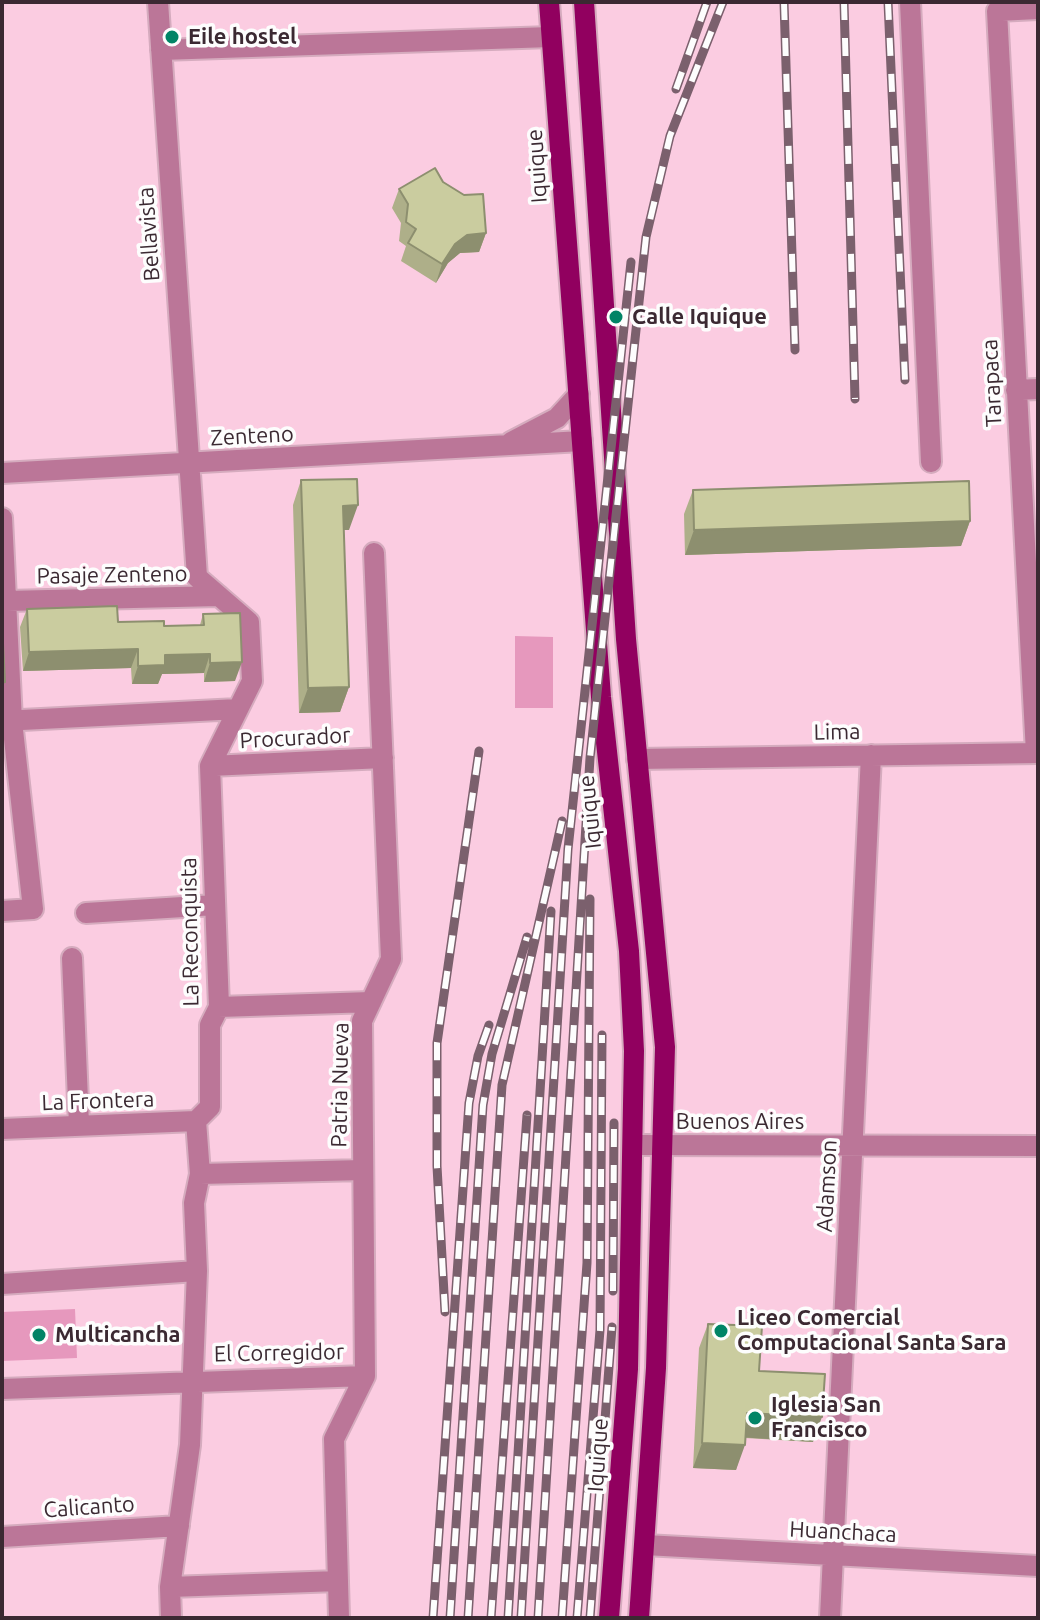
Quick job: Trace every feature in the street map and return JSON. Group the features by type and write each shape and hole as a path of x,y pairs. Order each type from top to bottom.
{"main road":[{"name":"Iquique","path":"549,2 601,697 629,951 634,1145 628,1369 609,1618"},
{"path":"584,2 637,759 665,1047 656,1368 639,1618"},
{"path":"579,394 593,375 606,332"},
{"path":"601,697 611,725 637,759"}],"street":[{"name":"Bellavista","path":"158,2 188,463"},
{"path":"910,2 931,462"},
{"name":"Tarapaca","path":"1037,753 997,11 1038,9"},
{"path":"161,50 551,37"},
{"path":"1016,390 1038,389"},
{"name":"Zenteno","path":"504,446 557,418 579,394"},
{"name":"Zenteno","path":"2,473 582,441"},
{"name":"La Reconquista","path":"171,1618 170,1587 190,1445 197,1271 194,1203 200,1174 196,1121 210,1107 210,1025 219,1007 210,766 252,681 249,622 197,577 188,463"},
{"path":"2,518 7,721 33,909 2,911"},
{"name":"Patria Nueva","path":"339,1618 334,1439 365,1376 362,1021 391,959 374,553"},
{"name":"Pasaje Zenteno","path":"6,601 219,596"},
{"path":"7,721 238,709"},
{"name":"Lima","path":"637,759 1037,753"},
{"name":"Adamson","path":"830,1618 871,755"},
{"name":"Procurador","path":"210,766 383,758"},
{"path":"86,913 215,905"},
{"path":"72,958 79,1125"},
{"path":"219,1007 371,1002"},
{"name":"La Frontera","path":"2,1129 196,1121"},
{"name":"Buenos Aires","path":"634,1145 1038,1146"},
{"path":"200,1174 363,1170"},
{"path":"2,1284 197,1271"},
{"name":"El Corregidor","path":"2,1389 191,1379 365,1376"},
{"name":"Calicanto","path":"2,1537 179,1526"},
{"name":"Huanchaca","path":"645,1545 1038,1566"},
{"path":"170,1587 338,1581"}],"shaded area":[{"path":"515,636 553,637 553,708 515,708"},
{"name":"Multicancha","path":"75,1309 77,1358 2,1361 2,1312"}],"building":[{"path":"435,168 443,182 464,195 483,194 486,233 467,235 455,244 442,264 408,243 416,229 406,222 408,204 399,189"},
{"path":"357,479 358,505 343,506 349,687 308,688 301,480"},
{"path":"969,481 970,521 694,530 693,490"},
{"path":"117,606 118,622 164,621 164,626 204,625 203,614 240,613 242,662 210,663 210,654 165,655 165,665 138,666 138,649 29,652 27,609"},
{"path":"2,624 5,682 2,683"},
{"name":"Iglesia San Francisco","path":"708,1324 762,1326 759,1371 825,1374 822,1417 747,1413 745,1445 702,1443"}],"railway":[{"path":"676,89 707,2"},
{"path":"538,1618 590,758 646,237 670,136 723,2"},
{"path":"784,2 795,350"},
{"path":"844,2 855,399"},
{"path":"888,2 905,380"},
{"path":"521,1618 568,849 631,262"},
{"path":"445,1312 437,1166 437,1043 479,751"},
{"path":"468,1618 502,1085 562,821"},
{"path":"562,1618 587,1263 590,899"},
{"path":"508,1618 551,911"},
{"path":"450,1618 483,1105 492,1054 527,937"},
{"path":"433,1618 469,1103 478,1056 489,1025"},
{"path":"577,1618 600,1330 602,1035"},
{"path":"491,1618 527,1115"},
{"path":"613,1291 614,1123"},
{"path":"590,1618 612,1327"}],"place":[{"name":"Eile hostel","path":"172,37"},
{"name":"Calle Iquique","path":"616,317"},
{"name":"Liceo Comercial Computacional Santa Sara","path":"721,1331"},
{"name":"Multicancha","path":"39,1335"},
{"name":"Iglesia San Francisco","path":"755,1418"}]}
